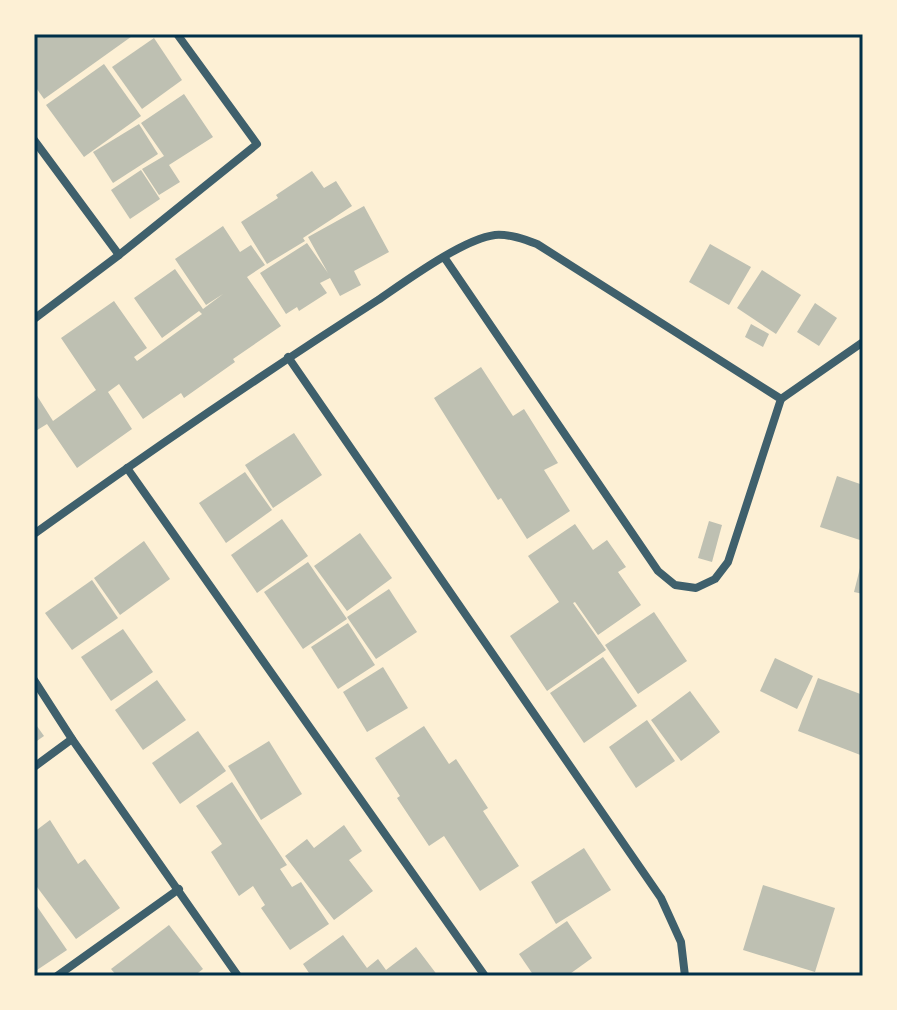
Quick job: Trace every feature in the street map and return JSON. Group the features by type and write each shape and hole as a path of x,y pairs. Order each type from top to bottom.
{"street":[{"path":"34,319 257,144 177,34"},
{"path":"34,140 119,255"},
{"path":"34,534 288,357 444,257 495,235 517,237 537,244 781,399"},
{"path":"444,257 658,571 675,585 696,588 715,579 728,562 781,399 863,342"},
{"path":"288,357 661,898 681,942 685,976"},
{"path":"127,468 485,976"},
{"path":"34,680 238,976"},
{"path":"34,767 72,739"},
{"path":"57,976 179,889"}],"building":[{"path":"34,34 135,34 44,99 34,85"},
{"path":"154,38 182,80 142,109 112,67"},
{"path":"104,64 141,116 84,157 46,105"},
{"path":"184,94 213,137 169,165 180,182 159,195 142,169 164,156 141,123"},
{"path":"139,124 158,154 113,183 93,152"},
{"path":"141,170 160,199 130,219 111,190"},
{"path":"312,171 324,188 336,181 352,206 303,238 305,241 267,264 241,222"},
{"path":"364,206 389,252 354,271 361,285 340,296 330,278 320,283 327,293 299,311 297,307 286,314 260,273 307,243 328,273 308,237"},
{"path":"223,226 240,252 251,245 265,265 247,277 281,326 184,398 181,393 143,419 119,384 108,392 132,429 77,468 47,424 34,432 34,391 53,421 96,390 61,338 114,301 147,348 134,357 137,361 202,314 199,311 162,338 134,298 175,269 203,309 223,294 206,305 175,259"},
{"path":"710,244 751,267 729,305 689,282"},
{"path":"762,270 801,295 776,334 737,308"},
{"path":"815,303 837,318 819,346 797,332"},
{"path":"751,324 769,334 763,347 745,337"},
{"path":"481,367 513,416 524,409 558,463 544,470 570,511 527,539 501,498 498,500 434,398"},
{"path":"294,433 322,475 273,508 245,465"},
{"path":"245,472 272,510 226,543 199,503"},
{"path":"837,476 863,485 863,541 820,527"},
{"path":"282,519 308,556 257,593 231,555"},
{"path":"709,521 722,525 712,562 698,558"},
{"path":"575,524 593,550 607,540 626,567 618,572 641,605 598,635 573,603 606,650 547,691 510,636 559,602 528,556"},
{"path":"360,533 392,578 347,611 314,566"},
{"path":"144,541 170,579 120,615 94,578"},
{"path":"863,560 863,594 854,592"},
{"path":"308,562 347,619 303,649 264,592"},
{"path":"92,580 118,618 72,650 45,613"},
{"path":"389,589 417,632 376,659 347,617"},
{"path":"654,612 687,661 638,694 605,645"},
{"path":"348,623 375,665 338,689 311,647"},
{"path":"123,629 153,672 111,701 81,657"},
{"path":"603,657 637,706 584,743 550,693"},
{"path":"775,658 813,676 797,709 760,691"},
{"path":"383,667 408,708 367,732 343,692"},
{"path":"818,678 863,695 863,756 798,731"},
{"path":"157,680 186,720 143,750 115,710"},
{"path":"690,691 720,732 681,761 651,720"},
{"path":"647,720 675,761 636,788 609,747"},
{"path":"34,722 44,736 34,743"},
{"path":"424,726 449,764 456,759 488,808 483,811 519,866 480,891 444,836 429,846 375,758"},
{"path":"198,731 226,771 180,804 152,763"},
{"path":"269,741 302,794 261,820 228,766"},
{"path":"232,782 287,865 280,869 292,887 301,882 329,924 290,950 261,908 265,905 253,886 239,896 211,852 222,844 196,806"},
{"path":"50,820 78,864 85,859 120,908 76,939 34,883 34,832"},
{"path":"344,825 362,851 349,860 373,891 334,920 285,856 307,839 314,848"},
{"path":"584,848 611,890 556,924 531,882"},
{"path":"763,885 835,908 815,972 743,950"},
{"path":"34,902 67,950 34,972"},
{"path":"567,921 592,958 567,976 534,976 519,954"},
{"path":"169,925 203,969 194,976 117,976 111,969"},
{"path":"343,935 367,968 378,959 386,970 416,947 438,976 311,976 303,964"}]}
